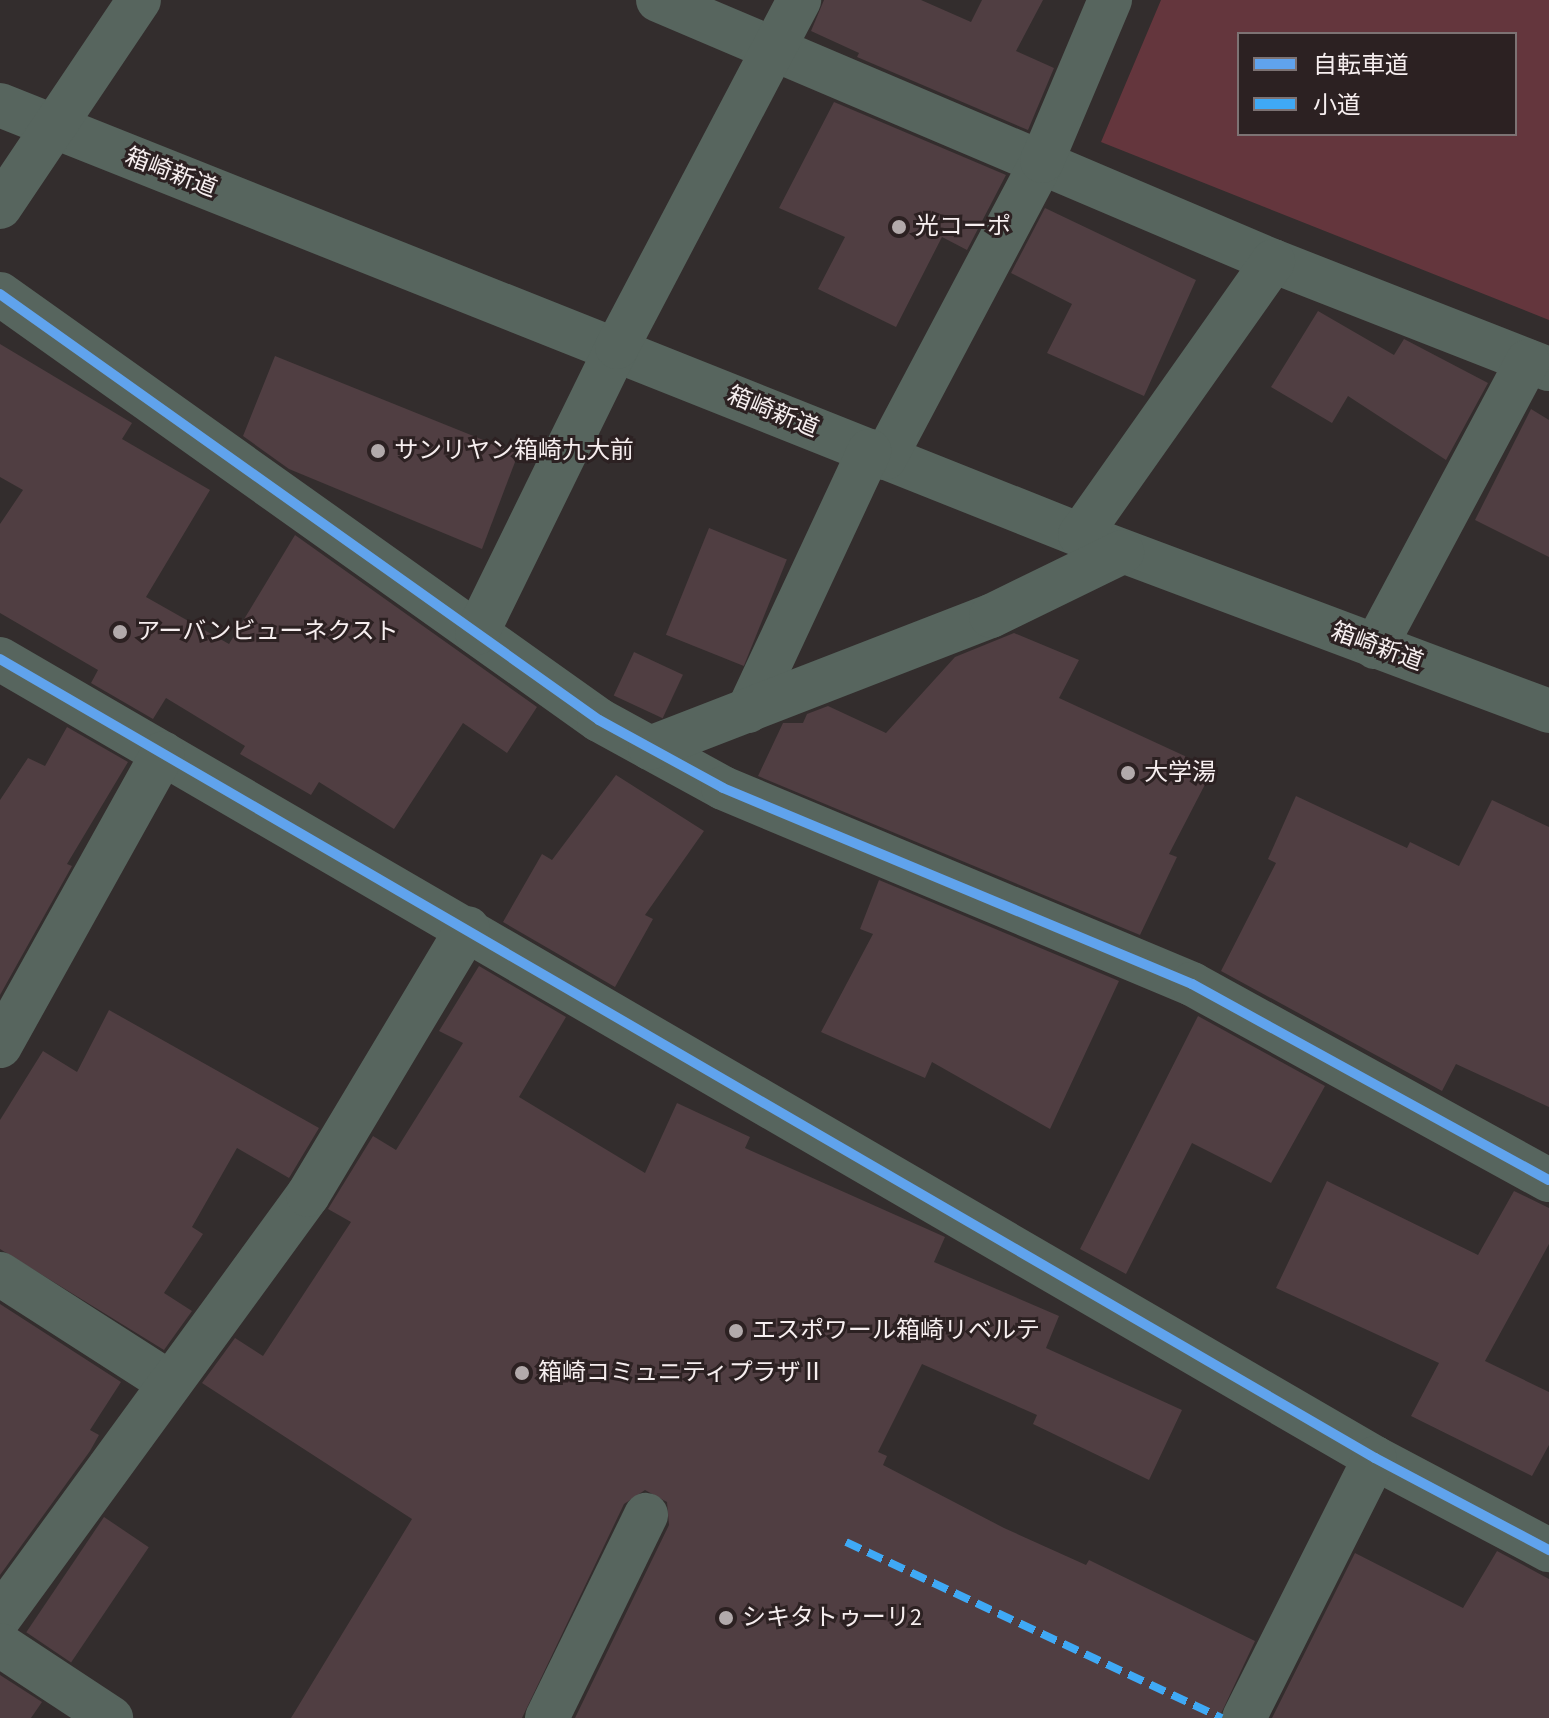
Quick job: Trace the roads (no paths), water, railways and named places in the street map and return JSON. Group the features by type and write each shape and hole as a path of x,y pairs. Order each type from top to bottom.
{"street":[{"path":"0,207 57,128 139,0"},
{"path":"658,0 1273,261 1538,365 1375,647"},
{"path":"477,633 617,347 799,0"},
{"path":"748,711 877,454 1042,161 1110,0"},
{"name":"箱崎新道","path":"0,105 617,347 1122,552 1549,711"},
{"path":"1080,535 1273,261"},
{"path":"0,294 599,720 723,788 1192,984 1549,1180"},
{"path":"650,748 1000,612 1122,552"},
{"path":"0,659 468,928 1375,1458 1549,1550"},
{"path":"0,1046 163,753"},
{"path":"0,1617 308,1195 468,928"},
{"path":"0,1274 170,1383"},
{"path":"1244,1718 1375,1458"},
{"path":"547,1718 646,1515"},
{"path":"0,1645 111,1718"}],"place":[{"name":"光コーポ","path":"899,227"},
{"name":"サンリヤン箱崎九大前","path":"378,451"},
{"name":"アーバンビューネクスト","path":"120,632"},
{"name":"大学湯","path":"1128,773"},
{"name":"エスポワール箱崎リベルテ","path":"736,1331"},
{"name":"箱崎コミュニティプラザⅡ","path":"522,1373"},
{"name":"シキタトゥーリ2","path":"726,1618"}]}
